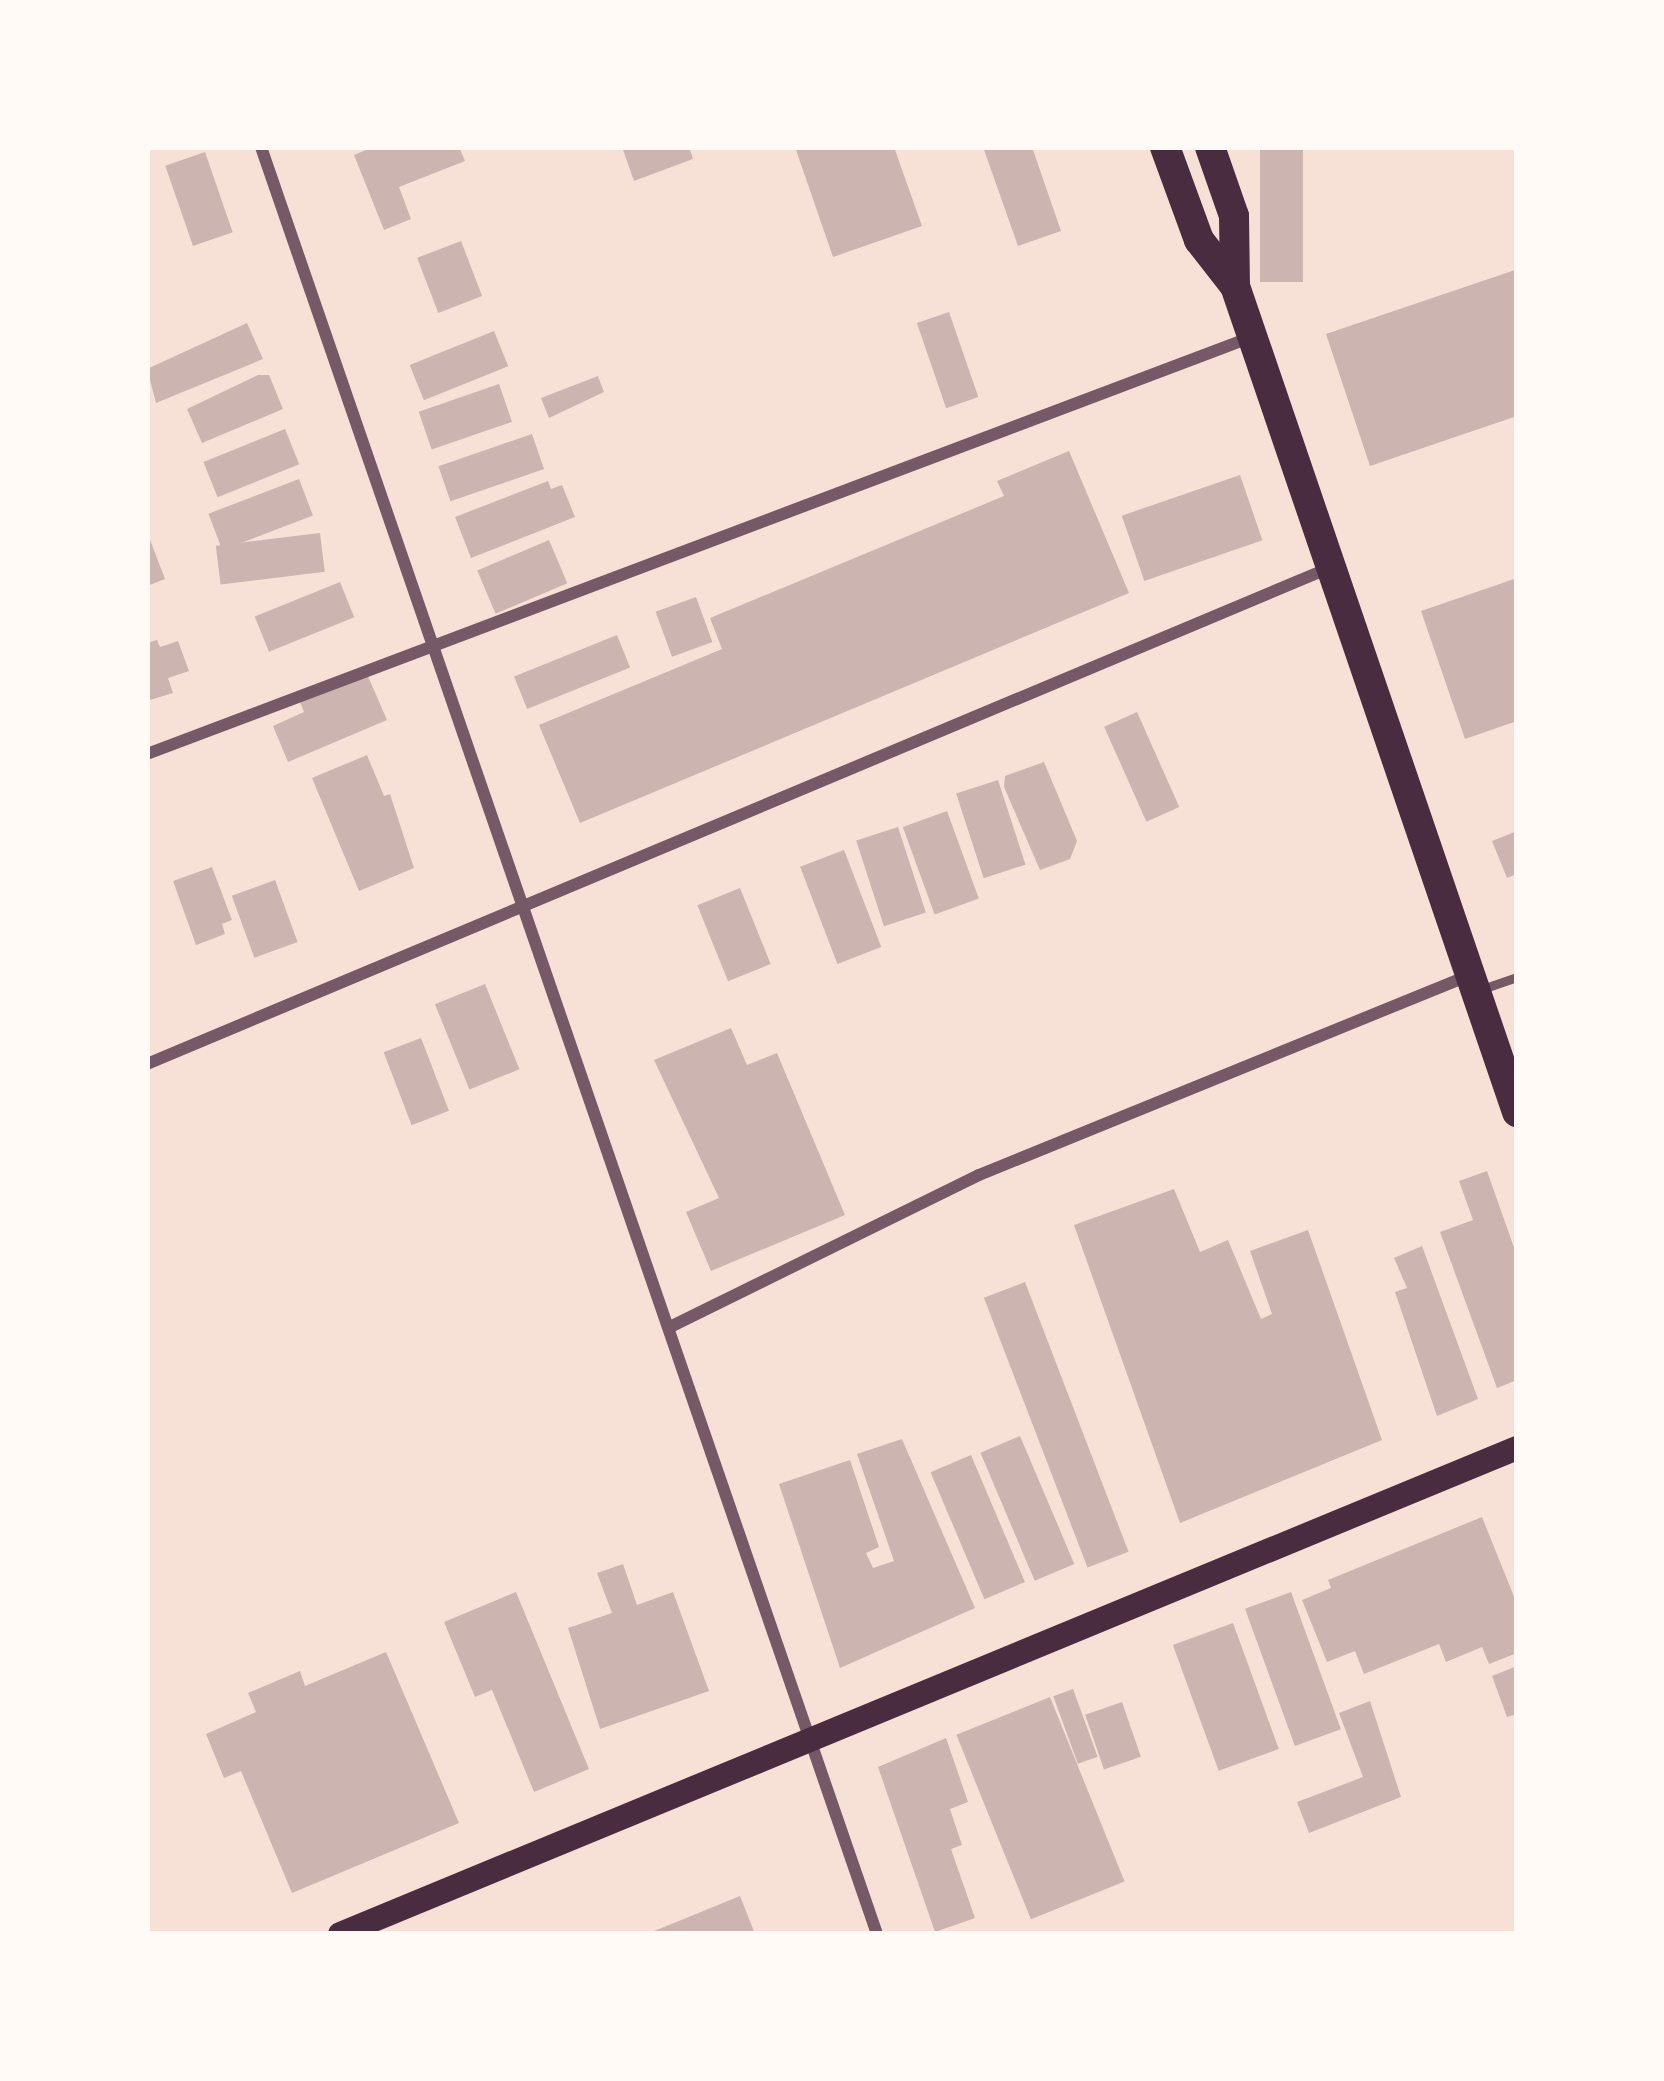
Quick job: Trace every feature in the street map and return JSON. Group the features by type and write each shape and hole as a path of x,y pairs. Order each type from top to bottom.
{"main road":[{"path":"1165,147 1199,240 1235,286 1474,982 1513,1052 1517,1112"},
{"path":"1210,147 1234,217 1235,286"},
{"path":"340,1934 384,1926 806,1741 1517,1448"}],"street":[{"path":"261,147 670,1327 806,1741 877,1934"},
{"path":"147,754 1253,337"},
{"path":"147,1064 1334,566"},
{"path":"670,1327 979,1175 1474,982"}],"lane":[{"path":"1474,982 1517,977"}],"building":[{"path":"373,147 459,147 465,161 399,187 411,219 384,230 354,155"},
{"path":"622,147 689,147 693,159 634,181"},
{"path":"795,147 894,147 922,226 833,257"},
{"path":"983,147 1032,147 1061,231 1018,246"},
{"path":"1260,147 1303,147 1303,282 1260,282"},
{"path":"205,152 233,232 193,246 165,166"},
{"path":"461,241 482,296 438,313 417,258"},
{"path":"1515,270 1517,416 1370,466 1326,334"},
{"path":"949,312 978,397 946,408 917,323"},
{"path":"247,323 263,359 156,403 147,369"},
{"path":"494,331 508,366 424,400 410,365"},
{"path":"258,375 269,375 283,409 202,443 187,409"},
{"path":"598,376 604,392 549,418 541,398"},
{"path":"499,384 512,422 432,449 419,412"},
{"path":"285,429 299,464 218,497 203,462"},
{"path":"532,434 544,469 450,501 438,466"},
{"path":"1069,451 1129,593 580,823 539,725 722,649 710,618 1004,496 997,481"},
{"path":"1240,475 1262,540 1144,581 1122,516"},
{"path":"299,479 313,515 222,550 208,514"},
{"path":"548,481 551,489 562,485 575,517 471,558 455,517"},
{"path":"147,532 165,579 147,586"},
{"path":"320,533 325,572 221,585 216,546"},
{"path":"549,540 567,583 496,614 477,570"},
{"path":"1517,578 1517,721 1465,739 1421,611"},
{"path":"340,582 354,617 269,652 255,616"},
{"path":"696,597 712,642 672,657 656,612"},
{"path":"617,635 630,667 527,709 514,677"},
{"path":"157,640 160,647 178,641 189,671 168,678 173,693 147,701 147,643"},
{"path":"367,674 387,720 288,762 273,726 304,712 300,702"},
{"path":"1137,712 1179,807 1146,822 1104,727"},
{"path":"367,755 384,796 390,794 414,868 359,891 312,778"},
{"path":"1044,762 1077,841 1070,859 1040,870 1004,787 1005,776"},
{"path":"998,780 1026,865 984,878 956,794"},
{"path":"947,811 979,898 935,914 903,827"},
{"path":"898,827 926,913 884,926 856,841"},
{"path":"1517,831 1517,874 1507,878 1492,841"},
{"path":"844,850 881,947 837,964 800,867"},
{"path":"212,867 232,920 222,924 225,934 196,945 173,881"},
{"path":"275,880 298,942 254,958 232,896"},
{"path":"740,888 771,964 728,981 697,905"},
{"path":"485,984 519,1069 469,1090 435,1004"},
{"path":"731,1028 747,1065 777,1053 845,1215 711,1271 686,1212 719,1198 654,1060"},
{"path":"421,1038 449,1111 412,1125 384,1052"},
{"path":"1487,1171 1517,1256 1517,1380 1497,1388 1440,1232 1473,1220 1459,1181"},
{"path":"1174,1189 1200,1252 1228,1240 1261,1319 1272,1314 1250,1251 1308,1230 1382,1440 1180,1523 1074,1225"},
{"path":"1422,1246 1478,1399 1437,1416 1395,1292 1407,1288 1394,1258"},
{"path":"1025,1282 1129,1552 1087,1568 984,1298"},
{"path":"1020,1436 1074,1564 1035,1581 980,1453"},
{"path":"902,1439 975,1608 840,1668 779,1484 850,1460 879,1547 866,1553 873,1568 894,1561 857,1454"},
{"path":"971,1455 1025,1582 984,1599 930,1472"},
{"path":"1482,1517 1517,1604 1517,1653 1489,1664 1482,1647 1446,1662 1439,1644 1364,1674 1355,1651 1327,1662 1302,1600 1331,1588 1328,1580"},
{"path":"623,1564 637,1605 673,1592 709,1691 600,1729 568,1628 612,1613 597,1573"},
{"path":"516,1592 589,1769 534,1792 492,1690 475,1697 444,1622"},
{"path":"1291,1592 1341,1729 1295,1746 1245,1609"},
{"path":"1233,1623 1279,1749 1219,1771 1173,1645"},
{"path":"386,1652 459,1823 292,1893 241,1771 224,1778 206,1734 256,1712 248,1693 300,1671 305,1686"},
{"path":"1517,1666 1517,1714 1507,1717 1492,1676"},
{"path":"1073,1689 1098,1757 1078,1764 1053,1696"},
{"path":"1050,1697 1125,1882 1031,1919 956,1735"},
{"path":"1370,1701 1401,1797 1309,1833 1297,1802 1363,1777 1339,1713"},
{"path":"1122,1702 1141,1757 1104,1770 1085,1715"},
{"path":"946,1738 968,1802 950,1809 962,1845 951,1849 975,1918 935,1932 878,1767"},
{"path":"740,1896 755,1934 647,1934"}]}
